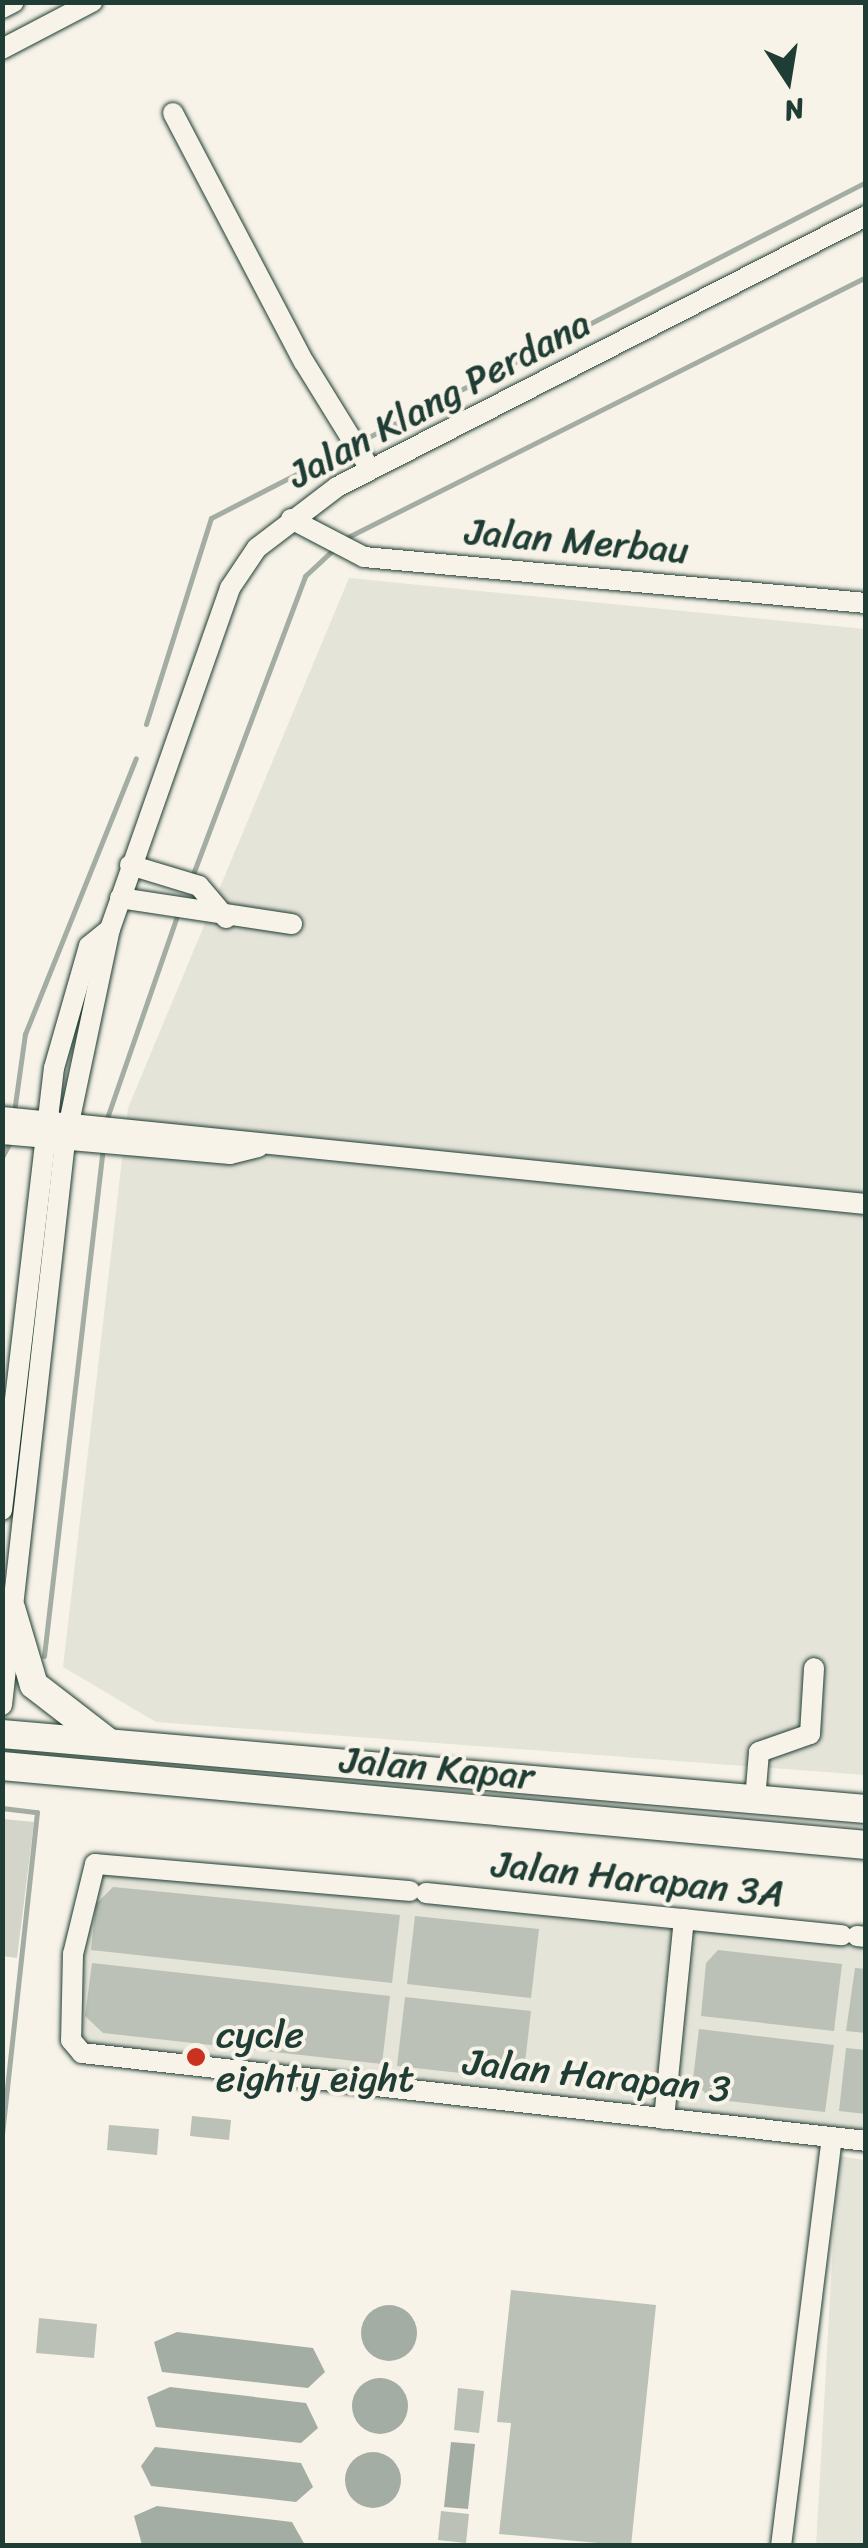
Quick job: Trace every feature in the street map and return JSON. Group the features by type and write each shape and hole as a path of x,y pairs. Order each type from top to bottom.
{"highway":[{"path":"12,1608 34,1686 109,1743"},
{"name":"Jalan Kapar","path":"2,1734 866,1809"},
{"name":"Jalan Kapar","path":"2,1766 866,1845"}],"street":[{"path":"2,8 14,2"},
{"path":"2,50 92,2"},
{"path":"173,113 335,412 365,459"},
{"name":"Jalan Klang Perdana","path":"2,1706 76,1134 110,928 230,588 291,519 365,459 866,216"},
{"name":"Jalan Merbau","path":"291,519 330,543 364,557 866,602"},
{"path":"130,865 198,886 226,918"},
{"path":"120,898 177,911 292,924"},
{"name":"Jalan Klang Perdana","path":"2,1510 35,1130 90,946 110,928"},
{"path":"2,1117 35,1130"},
{"path":"2,1134 35,1130 258,1147 866,1204"},
{"path":"755,1800 759,1752 810,1734 814,1668"},
{"name":"Jalan Harapan 3A","path":"82,2053 71,2040 73,1954 95,1864 855,1936"},
{"path":"664,2118 684,1919"},
{"name":"Jalan Harapan 3","path":"82,2053 866,2141"},
{"path":"781,2546 832,2138"}],"shaded area":[{"path":"349,578 865,629 865,1775 156,1722 63,1667 128,1108"},
{"path":"3,1819 34,1822 17,1958 3,1956"},
{"path":"105,1868 865,1944 865,2134 82,2046 81,1945 95,1876"},
{"path":"838,2156 865,2160 865,2545 816,2546"},
{"path":"389,2305 409,2313 417,2333 409,2353 389,2361 369,2353 361,2333 369,2313"},
{"path":"177,2332 313,2348 325,2372 308,2388 162,2372 154,2342"},
{"path":"380,2378 400,2386 408,2406 400,2426 380,2434 360,2426 352,2406 360,2386"},
{"path":"170,2387 306,2403 318,2428 301,2443 156,2427 147,2397"},
{"path":"451,2442 475,2444 468,2509 444,2507"},
{"path":"155,2447 301,2463 313,2487 296,2502 151,2486 141,2466"},
{"path":"373,2452 393,2460 401,2480 393,2500 373,2508 353,2500 345,2480 353,2460"},
{"path":"157,2506 292,2522 305,2545 142,2545 134,2516"}],"building":[{"path":"113,1887 400,1915 392,1983 91,1950 96,1904"},
{"path":"415,1916 539,1929 531,1998 407,1984"},
{"path":"718,1950 842,1964 834,2031 701,2016 706,1963"},
{"path":"92,1963 390,1996 382,2064 103,2033 85,2016"},
{"path":"855,1968 866,1969 866,2033 846,2031"},
{"path":"405,1997 531,2011 523,2080 397,2066"},
{"path":"699,2029 834,2045 825,2112 710,2099 693,2079"},
{"path":"846,2048 866,2050 866,2114 839,2111"},
{"path":"192,2116 231,2120 229,2140 190,2136"},
{"path":"109,2125 159,2129 157,2155 107,2150"},
{"path":"511,2290 656,2305 631,2546 499,2534 511,2423 497,2422"},
{"path":"39,2318 97,2324 94,2358 36,2353"},
{"path":"458,2388 484,2391 479,2433 454,2430"},
{"path":"441,2511 469,2514 466,2543 438,2540"}],"waterway":[{"path":"359,442 866,182"},
{"path":"344,539 866,277"},
{"path":"146,724 211,518 349,447"},
{"path":"192,877 305,576 336,547"},
{"path":"14,1112 25,1034 136,758"},
{"path":"106,1121 179,910"},
{"path":"2,1157 10,1142"},
{"path":"44,1656 103,1147"},
{"path":"2,1808 37,1812 2,2134"}],"place":[{"name":"cycle eighty eight","path":"196,2057"}]}
